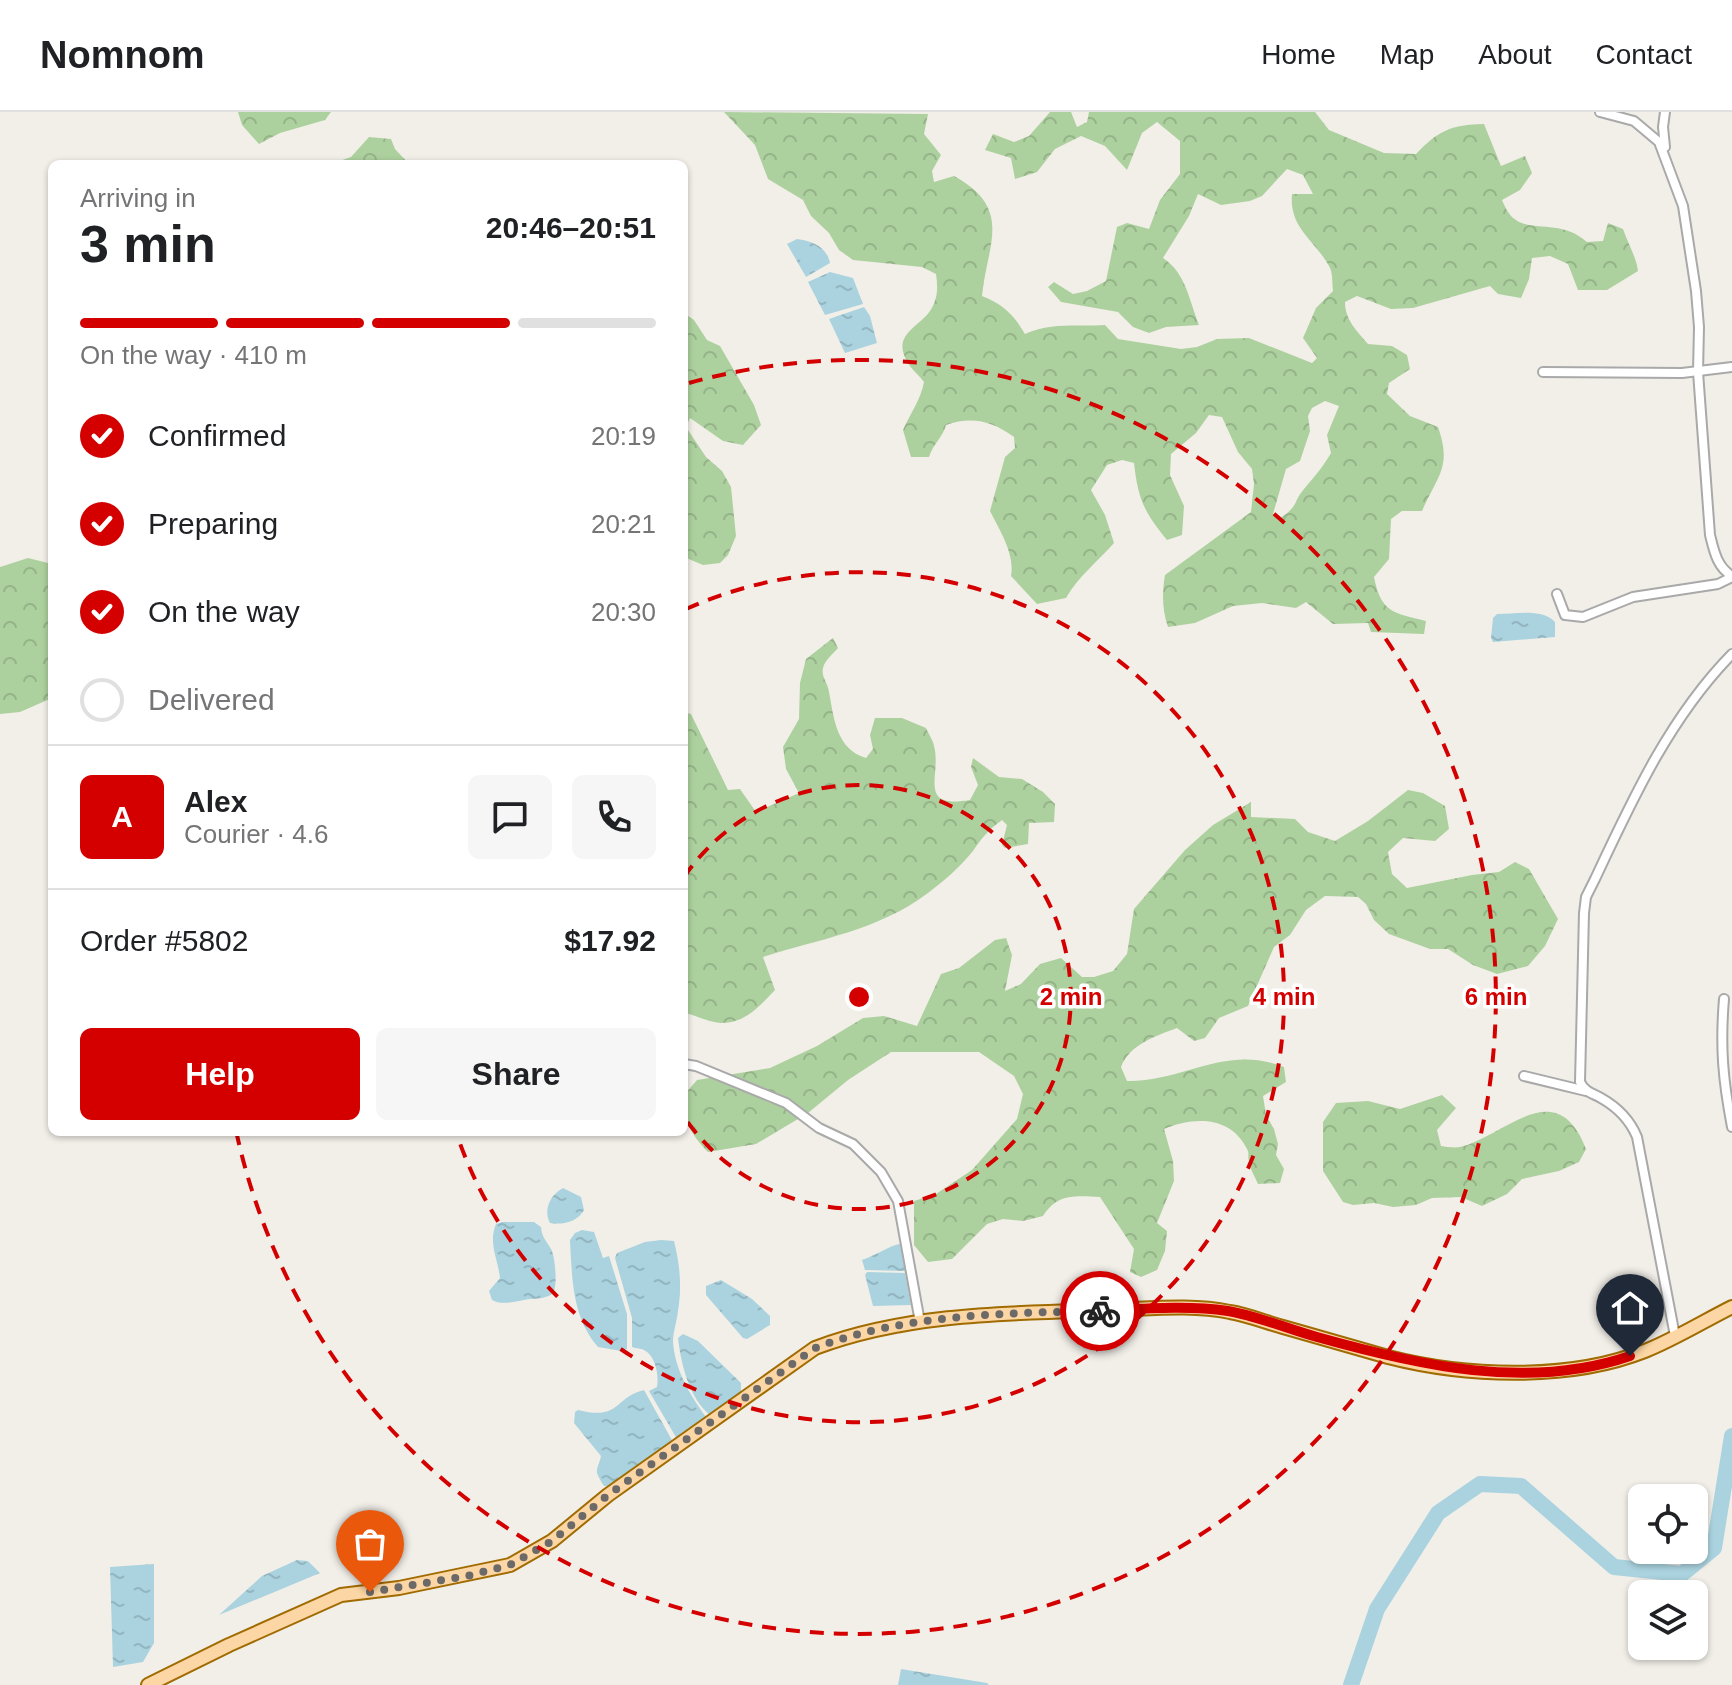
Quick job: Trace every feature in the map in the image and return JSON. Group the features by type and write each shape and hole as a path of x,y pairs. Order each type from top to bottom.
{"main road":[{"path":"148,1685 341,1595 440,1581 510,1565 552,1541 608,1495 815,1348 851,1335 920,1322 1080,1311 1190,1308 1230,1312 1417,1363 1506,1372 1582,1368 1613,1362 1648,1350 1732,1307"}],"street":[{"path":"1557,594 1565,615 1583,617 1633,597 1718,584 1732,577 1715,557 1710,535 1698,372 1699,327 1683,206 1659,142 1641,125 1627,118 1600,112"},
{"path":"1665,112 1665,153"},
{"path":"1543,372 1698,372 1732,367"},
{"path":"1586,1091 1580,1082 1580,1073 1582,941 1586,897 1655,759 1701,687 1732,654"},
{"path":"1724,999 1721,1059 1732,1127"},
{"path":"1721,1059 1732,1058"},
{"path":"688,1065 786,1103 819,1128 853,1144 867,1157 890,1185 898,1201 920,1322"},
{"path":"1524,1076 1586,1091 1628,1119 1637,1137 1675,1336"}],"green space":[{"path":"238,112 331,112 325,120 280,133 259,144 242,125"},
{"path":"724,112 928,114 924,134 941,155 932,171 934,182 954,176 973,188 991,215 991,244 982,296 1007,311 1025,334 1055,326 1105,325 1118,339 1181,349 1217,339 1249,338 1312,363 1317,358 1303,338 1316,308 1333,291 1330,268 1294,216 1292,194 1313,194 1303,175 1287,169 1262,196 1250,201 1221,205 1198,194 1189,216 1163,258 1182,279 1199,325 1166,327 1149,333 1133,327 1118,312 1061,302 1048,287 1054,282 1073,294 1106,281 1117,227 1127,223 1149,229 1160,200 1180,174 1180,141 1157,122 1142,133 1127,170 1105,146 1081,136 1055,149 1037,172 1015,179 1011,158 985,150 993,134 1014,142 1029,136 1050,112 1071,112 1077,127 1087,122 1089,112 1315,112 1329,130 1384,153 1416,154 1446,130 1484,124 1501,166 1525,156 1532,173 1520,190 1502,200 1512,217 1528,225 1566,230 1587,242 1603,241 1608,223 1623,229 1638,271 1607,290 1578,290 1568,264 1550,256 1532,258 1529,279 1521,298 1498,294 1490,286 1413,308 1391,309 1357,296 1345,302 1349,320 1368,344 1392,346 1407,355 1410,369 1389,383 1387,394 1410,416 1438,427 1442,441 1441,470 1422,511 1402,511 1391,519 1389,559 1374,577 1385,605 1397,613 1426,621 1424,634 1371,632 1368,623 1333,624 1306,602 1296,608 1262,603 1233,606 1195,623 1168,627 1163,601 1165,575 1251,512 1252,469 1238,452 1222,417 1209,415 1196,433 1171,454 1170,475 1184,506 1182,535 1167,540 1153,521 1140,496 1134,463 1122,460 1107,465 1091,490 1105,515 1114,543 1082,576 1066,598 1037,604 1011,576 1009,551 990,511 1005,457 1015,448 1014,437 982,422 955,422 946,425 929,457 911,457 903,430 924,382 908,363 902,346 908,333 933,306 937,293 936,274 922,267 853,260 839,250 829,233 811,216 803,200 768,179 755,145","holes":["1325,401 1339,406 1327,435 1331,453 1293,507 1280,518 1273,514 1286,469 1300,461 1310,431 1308,416 1312,408"]},
{"path":"369,137 391,139 405,160 342,160 351,157"},
{"path":"688,316 707,340 720,346 754,405 761,425 743,445 723,441 690,418 688,422"},
{"path":"688,430 706,457 722,471 731,487 736,536 728,555 720,563 703,565 688,559"},
{"path":"28,558 48,563 48,700 20,712 0,714 0,567"},
{"path":"833,638 838,648 825,662 823,674 838,731 848,748 856,754 866,758 873,749 870,735 875,718 902,718 926,728 932,739 937,795 953,801 970,800 978,785 971,767 973,758 999,777 1022,779 1043,792 1055,804 1054,822 1029,823 1028,844 1005,848 1002,845 1007,825 1002,820 952,873 909,906 869,925 763,957 775,990 745,1017 730,1022 713,1022 688,1014 688,713 728,790 740,789 756,812 799,793 786,769 783,747 799,719 800,683 806,659"},
{"path":"1408,790 1423,793 1445,806 1449,829 1435,841 1403,838 1388,852 1392,874 1407,888 1499,872 1515,862 1529,869 1558,919 1545,946 1528,966 1497,974 1473,965 1448,949 1430,949 1389,934 1374,920 1366,904 1358,897 1325,896 1306,910 1290,935 1274,947 1248,1006 1219,1018 1205,1038 1194,1041 1177,1028 1152,1038 1131,1052 1121,1067 1127,1081 1148,1080 1243,1060 1284,1067 1286,1082 1263,1096 1266,1115 1278,1144 1276,1155 1284,1169 1280,1183 1258,1184 1250,1167 1247,1149 1240,1138 1221,1125 1199,1121 1164,1129 1173,1161 1174,1181 1157,1223 1167,1231 1165,1251 1157,1270 1141,1277 1130,1272 1134,1249 1100,1197 1068,1198 1055,1203 1043,1216 1023,1221 1003,1219 987,1224 952,1259 928,1262 914,1245 914,1201 936,1194 972,1170 1017,1119 1023,1094 1014,1076 979,1052 891,1052 848,1080 808,1113 756,1144 708,1152 689,1126 688,1090 697,1080 770,1068 817,1046 863,1018 884,1016 917,1026 941,974 959,968 995,940 1006,938 1012,955 1005,991 1021,984 1040,964 1061,958 1082,977 1113,971 1127,954 1134,909 1185,850 1213,825 1251,802 1251,817 1295,819 1308,832 1335,841 1368,821"},
{"path":"1442,1095 1456,1108 1437,1130 1441,1146 1460,1147 1528,1115 1545,1112 1560,1115 1574,1126 1586,1149 1579,1162 1559,1171 1522,1179 1507,1194 1482,1206 1461,1197 1432,1198 1416,1205 1393,1207 1343,1202 1323,1171 1323,1122 1336,1103 1368,1101 1400,1109"}],"water":[{"path":"797,239 818,246 826,253 830,263 806,277 787,244"},
{"path":"830,272 853,278 863,304 825,315 808,282"},
{"path":"864,307 870,316 877,343 845,353 829,319"},
{"path":"1497,614 1543,615 1555,622 1555,637 1493,642 1493,618"},
{"path":"563,1188 581,1197 584,1210 570,1222 550,1223 547,1213 549,1203"},
{"path":"534,1222 541,1227 555,1264 555,1290 551,1295 500,1303 492,1300 489,1291 500,1278 493,1244 494,1231 496,1224"},
{"path":"582,1230 594,1232 603,1258 609,1256 627,1314 627,1349 621,1351 598,1347 578,1310 570,1240"},
{"path":"674,1241 679,1267 679,1302 673,1342 677,1362 689,1391 706,1417 677,1439 649,1391 657,1387 654,1361 644,1350 632,1347 632,1318 615,1258 617,1253 645,1242"},
{"path":"900,1244 905,1271 865,1270 862,1260"},
{"path":"867,1272 905,1273 911,1305 873,1306 865,1275"},
{"path":"721,1280 752,1299 770,1316 770,1325 747,1339 743,1338 706,1295 706,1286"},
{"path":"683,1334 698,1341 741,1383 741,1393 711,1416 697,1400 687,1380 678,1338"},
{"path":"644,1390 673,1442 613,1486 604,1486 597,1471 601,1456 574,1423 575,1412 610,1410 634,1393"},
{"path":"297,1560 308,1561 320,1573 219,1615 262,1576"},
{"path":"154,1564 154,1643 143,1662 113,1667 110,1567"},
{"path":"901,1669 987,1683 989,1685 898,1685"}],"waterway":[{"path":"1351,1685 1377,1609 1438,1513 1480,1484 1521,1486 1614,1567 1682,1574 1714,1548 1732,1436"}],"way so far":[{"path":"370,1592 467,1576 510,1565 552,1541 608,1495 815,1348 851,1335 894,1325 1100,1311"}],"route":[{"path":"1100,1311 1190,1308 1230,1312 1390,1357 1472,1370 1506,1372 1582,1368 1630,1356"}]}
